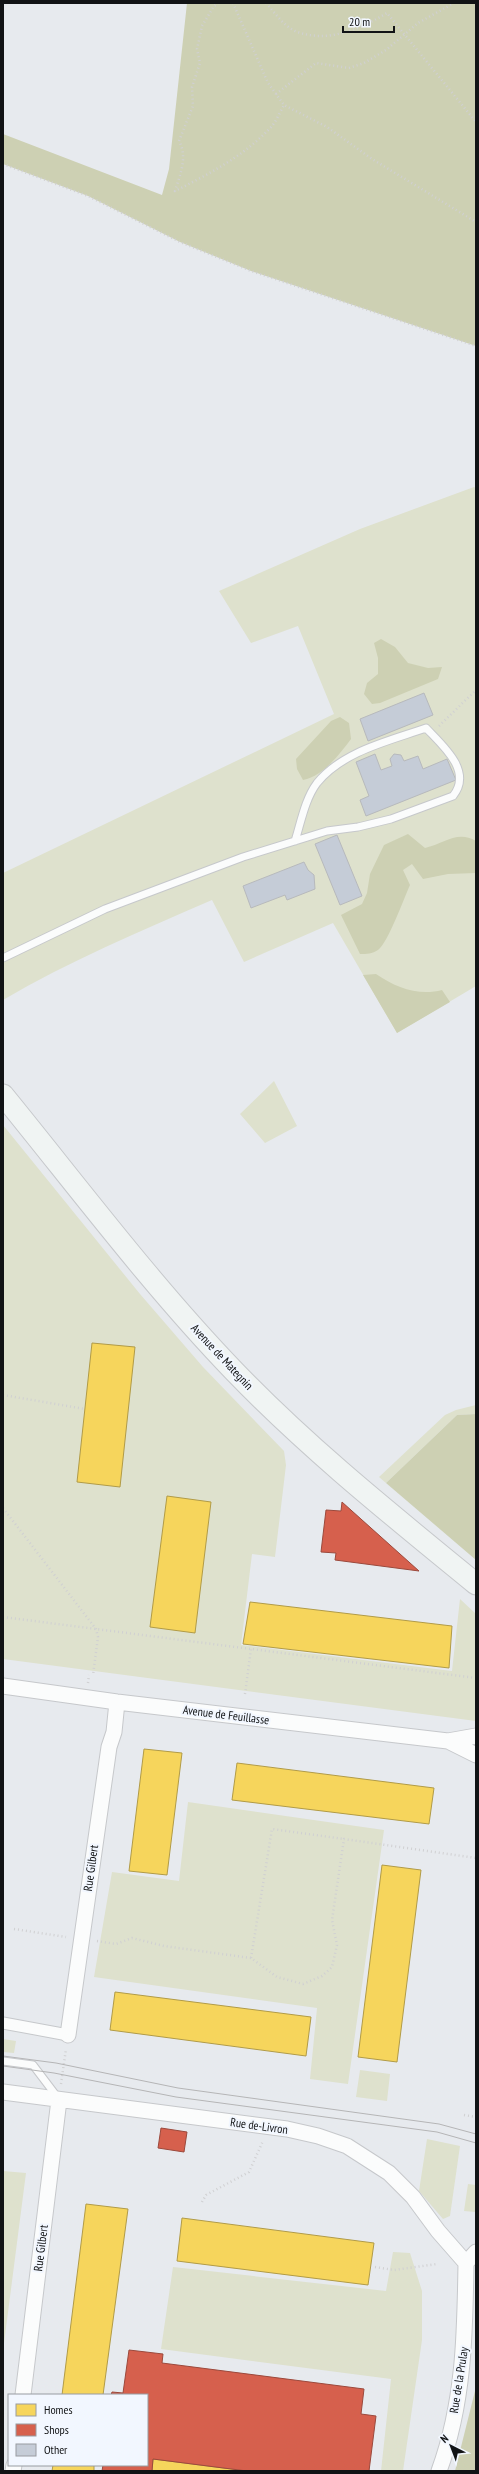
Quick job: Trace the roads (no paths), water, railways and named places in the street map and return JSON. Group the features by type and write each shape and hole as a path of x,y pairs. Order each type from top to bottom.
{"main road":[{"name":"Avenue de Mategnin","path":"3,1095 175,1305 233,1370 272,1409 351,1481 476,1584"}],"street":[{"name":"Avenue de Feuillasse","path":"3,1686 118,1702 448,1741 476,1736"},
{"name":"Rue Gilbert","path":"68,2035 106,1763 114,1732 118,1702"},
{"name":"Avenue de Feuillasse","path":"448,1741 476,1756"},
{"path":"3,2023 68,2035"},
{"name":"Rue de-Livron","path":"3,2092 287,2129 318,2136 347,2146 375,2163 400,2183 471,2263"},
{"name":"Rue Gilbert","path":"22,2394 59,2100"},
{"path":"471,2263 476,2252"},
{"name":"Rue de la Prulay","path":"439,2471 445,2455 462,2372 471,2263"}],"lane":[{"path":"3,958 145,893 327,831 358,827 391,819 453,796 460,788 457,766 452,757 426,728 351,755 330,771 318,783 312,793 296,841"},
{"path":"3,2061 33,2065 59,2100"}],"tram line":[{"path":"3,2056 56,2063 178,2088 439,2124 476,2134"},
{"path":"3,2066 54,2073 176,2097 437,2132 476,2143"}]}
